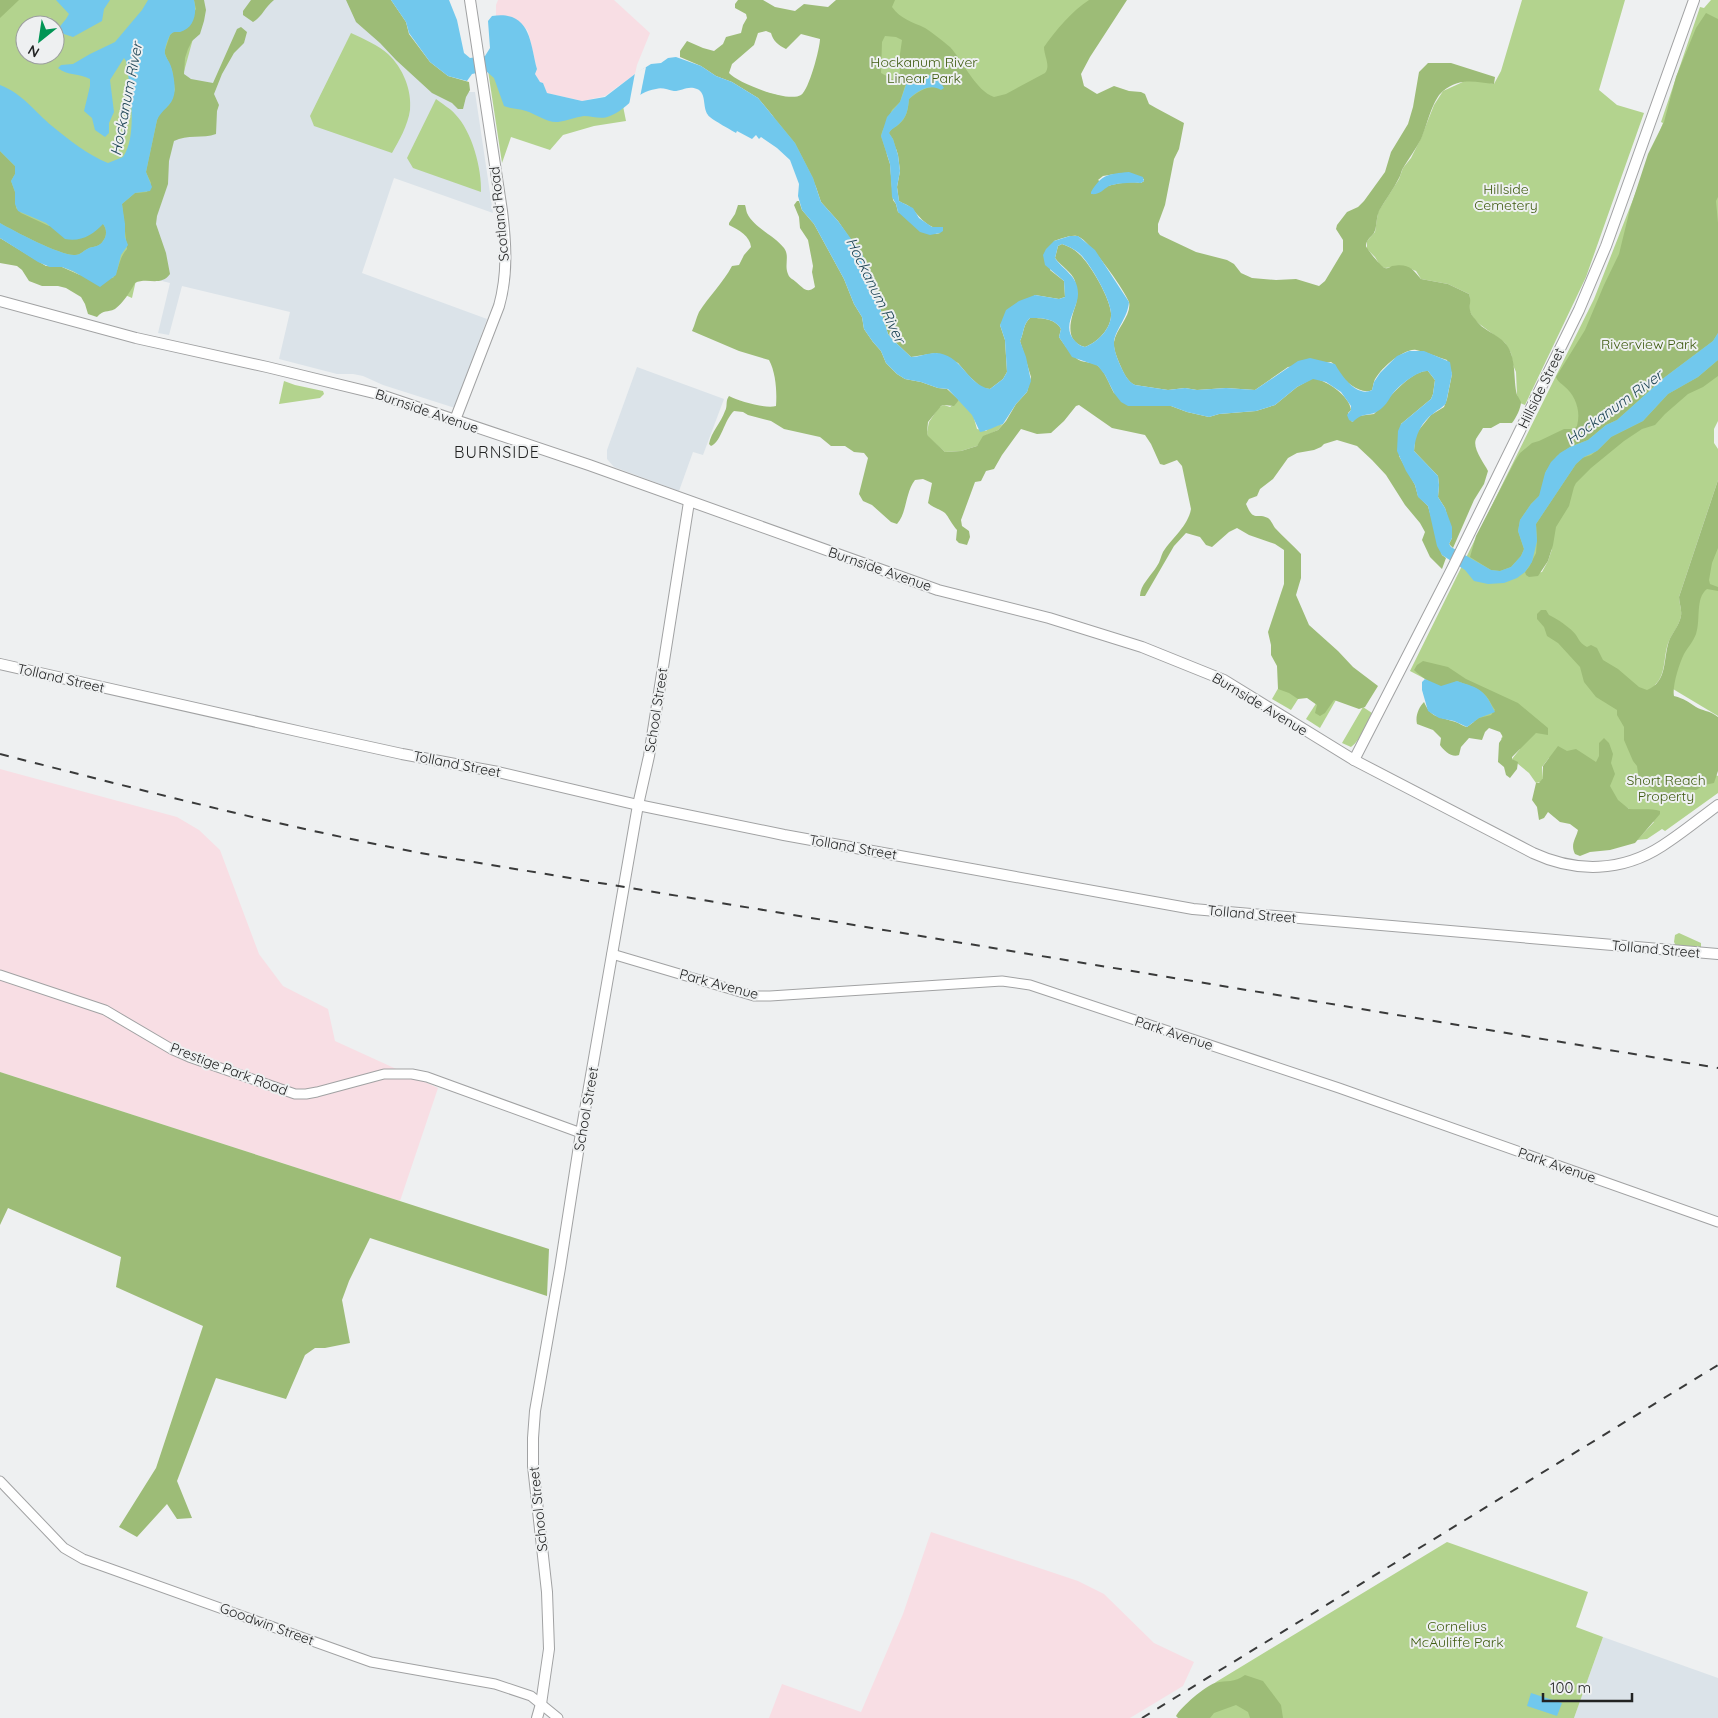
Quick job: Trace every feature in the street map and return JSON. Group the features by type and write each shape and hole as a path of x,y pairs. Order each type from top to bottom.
{"main road":[{"name":"Scotland Road","path":"456,420 498,306 504,286 506,267 502,211 470,0"},
{"name":"Hillside Street","path":"1354,760 1463,549 1575,318 1606,246 1694,0"},
{"name":"Burnside Avenue","path":"0,301 136,338 268,367 378,394 938,590 1066,623 1142,647 1224,680 1354,760 1533,853 1555,862 1595,868 1614,866 1647,855 1663,846 1718,805"},
{"name":"School Street","path":"537,1718 541,1704 549,1649 547,1592 533,1466 535,1411 612,954 638,805 649,756 689,502"},
{"name":"Tolland Street","path":"0,664 334,740 498,772 638,805 793,836 1193,909 1718,954"}],"street":[{"name":"Park Avenue","path":"612,954 754,996 1002,981 1030,984 1339,1088 1718,1222"},
{"name":"Prestige Park Road","path":"0,974 105,1010 178,1052 284,1091 306,1094 384,1074 412,1074 427,1077 581,1133"},
{"name":"Goodwin Street","path":"0,1481 64,1548 83,1559 372,1662 495,1684 531,1696 558,1718"}],"shaded area":[{"path":"197,0 359,0 452,92 475,92 493,213 394,178 362,273 487,319 455,408 383,385 363,376 337,374 279,359 290,312 182,286 169,335 158,333 170,283 138,275"},
{"path":"498,0 614,0 650,33 635,74 605,96 582,101 547,93 543,83 540,82 535,74 537,69 528,31 520,22 508,16 496,16"},
{"path":"637,367 724,399 703,455 693,452 679,491 614,467 607,459 607,450"},
{"path":"0,769 177,817 199,830 220,850 259,954 283,986 328,1009 335,1041 438,1088 400,1201 0,1072"},
{"path":"931,1532 1078,1581 1104,1594 1154,1643 1194,1662 1183,1686 1130,1718 769,1718 782,1684 861,1712 903,1614"},
{"path":"1603,1637 1718,1678 1718,1718 1574,1718"}],"green space":[{"path":"0,0 197,0 199,17 180,86 132,298 0,237"},
{"path":"0,0 19,0 0,18"},
{"path":"194,0 204,0 206,10 200,34 192,41 188,49 185,58 184,74 191,79 213,83 237,29 241,27 247,32 244,43 234,53 222,74 214,94 219,105 216,134 174,141 169,161 168,184 156,224 166,253 170,274 162,280 135,283 118,307 104,312 97,317 88,314 81,297 66,288 42,286 29,281 17,266 0,263 0,238 46,266 62,267 80,275 113,278 127,249 122,204 135,193 147,192 151,183 146,172 157,120 160,112 169,105 175,90 172,70 165,50 170,35 173,32 182,31 196,9"},
{"path":"251,0 274,0 253,22 243,15 243,11"},
{"path":"346,0 391,0 406,22 409,34 430,62 448,76 469,82 470,90 463,109 458,109 452,103 432,93 396,60 356,22"},
{"path":"738,0 763,0 775,7 795,11 804,4 828,7 836,0 895,0 892,7 895,11 911,22 925,28 950,47 981,89 994,97 1006,94 1045,73 1047,64 1044,47 1065,21 1083,4 1089,0 1127,0 1081,74 1084,86 1097,94 1114,86 1129,91 1141,92 1145,94 1149,104 1184,123 1179,149 1174,159 1165,205 1158,224 1160,235 1196,252 1227,260 1234,264 1241,273 1252,278 1296,279 1319,286 1325,281 1343,251 1343,240 1336,229 1337,225 1347,212 1358,207 1364,201 1385,172 1391,152 1408,124 1419,72 1428,63 1451,63 1495,77 1494,84 1462,82 1449,87 1439,95 1421,139 1379,211 1375,231 1366,244 1378,262 1385,268 1397,265 1406,266 1412,269 1421,279 1448,284 1469,294 1470,312 1472,315 1478,323 1505,343 1511,354 1517,395 1521,402 1520,407 1512,423 1500,423 1491,428 1483,428 1476,439 1477,451 1488,471 1484,484 1474,500 1453,548 1449,544 1452,538 1445,508 1438,497 1438,476 1414,451 1415,438 1418,431 1431,415 1444,407 1452,374 1447,360 1428,353 1411,350 1398,356 1376,377 1372,390 1368,391 1359,390 1350,385 1331,362 1288,367 1255,390 1226,388 1197,390 1185,388 1168,390 1135,385 1128,380 1123,372 1114,345 1115,337 1128,312 1129,302 1114,277 1097,255 1082,239 1074,236 1054,241 1050,270 1064,281 1065,297 1059,299 1035,295 1000,325 1005,340 1007,372 1003,379 990,389 982,388 958,363 936,353 911,357 888,334 866,262 838,221 821,202 813,178 795,143 758,98 732,82 716,76 701,66 680,57 680,51 687,41 714,51 723,44 726,37 741,33 747,18 746,14 735,8","holes":["766,31 771,33 776,42 786,49 801,34 820,39 811,77 801,95 795,97 764,91 742,82 729,73 732,64 754,45 758,33","885,36 896,37 902,40 898,79 894,80 881,73 882,42","920,74 936,75 937,87 929,87 909,99 905,116 889,133 898,155 900,171 897,187 899,201 909,206 928,225 936,228 940,233 936,234 898,212 893,200 890,164 881,136 892,110 900,102 905,86","1115,174 1144,179 1144,181 1141,183 1133,182 1108,186 1098,180 1103,176"]},
{"name":"Hockanum River Linear Park","path":"862,0 1117,0 1067,72 808,189 761,91 800,101"},
{"name":"Hillside Cemetery","path":"1522,0 1625,0 1599,90 1617,105 1644,113 1586,277 1525,405 1520,403 1517,395 1516,372 1511,353 1505,343 1474,319 1469,310 1469,294 1448,284 1421,279 1416,271 1403,266 1381,267 1367,249 1367,241 1375,232 1378,212 1399,179 1403,168 1411,158 1434,105 1443,91 1465,81 1481,81 1494,84 1501,71"},
{"name":"Short Reach Property","path":"1711,0 1718,0 1718,373 1715,377 1718,375 1718,421 1714,429 1714,443 1718,449 1718,480 1679,597 1681,616 1667,646 1663,670 1655,685 1642,741 1718,776 1718,793 1665,831 1662,829 1647,839 1637,840 1654,822 1629,809 1549,758 1542,767 1543,778 1541,782 1536,783 1529,773 1512,759 1520,749 1501,739 1513,715 1476,726 1460,697 1410,671 1594,299 1663,123 1661,122 1700,7 1704,8","holes":["1552,549 1542,572 1526,575"]},
{"name":"Riverview Park","path":"1706,13 1718,19 1718,197 1716,201 1718,223 1718,333 1713,341 1665,377 1617,420 1606,425 1588,440 1570,447 1557,456 1546,471 1540,495 1520,520 1518,531 1524,549 1521,556 1511,567 1500,571 1491,570 1470,557 1476,536 1515,461 1520,453 1532,443 1564,429 1574,429 1577,426 1578,409 1572,394 1556,377 1585,330 1619,254 1630,209 1648,154 1664,122 1676,77 1696,28"},
{"path":"351,33 388,54 398,66 408,87 410,95 409,116 392,153 314,126 310,116"},
{"path":"487,64 551,107 621,96 626,121 594,126 563,135 550,150 511,137 502,163"},
{"path":"436,99 461,121 471,140 480,172 481,192 413,168 407,158"},
{"path":"0,151 15,166 15,174 11,181 15,192 16,208 21,213 49,226 103,224 106,232 101,243 79,254 68,254 37,242 0,223"},
{"path":"799,201 802,210 814,224 844,279 854,304 862,317 864,329 881,351 886,363 905,379 947,389 959,400 954,406 941,406 928,422 928,436 945,452 961,451 977,446 983,436 998,430 1027,392 1031,377 1020,341 1030,318 1047,319 1058,325 1061,329 1059,337 1069,350 1083,362 1095,364 1100,368 1114,393 1152,405 1171,406 1209,417 1219,414 1256,411 1275,405 1297,387 1313,378 1330,385 1342,394 1350,405 1351,410 1348,413 1352,422 1358,416 1374,414 1406,381 1414,375 1428,371 1435,380 1433,394 1431,399 1401,424 1399,456 1415,485 1418,496 1428,506 1442,555 1446,558 1442,569 1430,557 1422,540 1425,532 1420,523 1405,505 1386,475 1357,446 1337,440 1324,444 1314,450 1297,453 1288,458 1273,479 1260,489 1257,496 1249,499 1246,504 1253,515 1264,516 1269,519 1275,528 1301,554 1301,578 1296,595 1309,625 1353,667 1378,686 1365,707 1359,709 1334,700 1325,713 1320,716 1315,713 1317,705 1307,698 1298,699 1278,689 1277,666 1271,655 1268,632 1284,584 1284,550 1275,544 1249,535 1237,528 1229,532 1212,547 1206,545 1200,537 1186,533 1174,546 1145,596 1140,596 1142,588 1158,564 1163,552 1187,521 1191,509 1182,466 1177,460 1164,465 1160,464 1145,435 1112,428 1079,405 1051,433 1037,434 1021,429 994,469 986,471 981,481 975,482 961,520 962,526 969,531 970,537 967,545 956,540 957,530 945,513 928,503 932,483 923,479 915,480 912,485 903,514 897,524 891,522 872,505 863,501 859,494 868,458 864,453 854,452 845,446 831,446 820,437 784,429 771,421 734,411 718,440 711,446 709,444 710,440 726,409 729,396 759,405 776,406 776,383 769,360 739,351 692,331 703,306 732,266 739,265 751,247 749,240 740,231 729,225 729,223 738,205 745,205 747,213 754,223 780,243 786,251 789,277 803,288 810,290 815,287 812,272 813,266 808,240 800,228 799,217 794,205"},
{"path":"1062,244 1071,248 1088,264 1099,281 1110,307 1111,319 1107,329 1095,342 1085,347 1078,344 1071,335 1070,329 1076,302 1076,286 1071,275 1055,258 1058,246"},
{"path":"1718,360 1718,376 1703,387 1688,394 1655,425 1642,429 1624,441 1576,483 1569,506 1556,527 1548,561 1538,576 1529,577 1526,575 1525,572 1536,553 1536,524 1576,464 1582,458 1591,455 1599,449 1611,437 1643,421 1668,394 1698,377"},
{"path":"284,381 323,391 324,394 320,398 279,404"},
{"path":"959,400 973,415 977,429 986,431 990,427 1003,424 998,430 987,435 977,446 961,451 945,452 928,437 929,422 939,407 944,405 950,407"},
{"name":"Short Reach Property","path":"1718,480 1718,548 1712,563 1709,580 1710,584 1718,587 1718,591 1707,589 1703,593 1696,634 1682,658 1676,675 1674,696 1718,717 1718,771 1714,783 1704,785 1696,790 1680,789 1681,798 1679,798 1670,794 1662,794 1643,784 1639,779 1637,766 1624,740 1624,727 1617,715 1617,710 1596,697 1584,682 1580,667 1558,643 1547,636 1544,627 1537,619 1537,614 1541,610 1546,610 1549,615 1571,629 1583,645 1587,647 1591,645 1597,648 1603,660 1618,669 1639,687 1647,690 1654,686 1662,675 1669,641 1680,620 1679,597"},
{"path":"1718,524 1718,716 1663,683"},
{"path":"1303,645 1325,657 1291,710 1272,699"},
{"path":"1423,661 1448,667 1466,679 1518,703 1548,728 1548,735 1536,733 1512,757 1512,759 1518,762 1517,769 1510,778 1506,775 1504,767 1498,762 1499,743 1503,737 1500,732 1489,728 1482,740 1469,738 1461,747 1459,755 1454,756 1440,745 1441,738 1433,730 1417,724 1418,712 1424,702 1429,711 1435,716 1467,727 1479,718 1491,715 1495,710 1489,699 1473,687 1457,681 1442,687 1423,678 1414,670"},
{"path":"1328,685 1340,693 1320,728 1306,719"},
{"path":"1363,707 1372,713 1360,736 1351,747 1342,743"},
{"path":"1604,738 1609,743 1613,754 1611,763 1615,774 1610,786 1618,800 1629,809 1656,810 1660,811 1660,814 1635,843 1610,850 1590,852 1580,856 1575,854 1573,847 1578,830 1570,824 1560,822 1548,812 1544,818 1539,820 1537,807 1532,800 1536,783 1539,783 1543,778 1543,766 1558,746 1567,751 1576,749 1596,762 1599,756 1599,743"},
{"path":"1679,933 1701,943 1701,947 1676,946 1674,942 1675,935"},
{"path":"0,1072 549,1249 547,1296 370,1238 342,1300 350,1343 315,1348 305,1355 286,1399 216,1378 177,1481 192,1518 177,1519 167,1504 137,1537 119,1527 156,1468 203,1326 116,1287 121,1257 8,1208 0,1225"},
{"name":"Cornelius McAuliffe Park","path":"1447,1542 1588,1592 1576,1627 1603,1637 1574,1718 1181,1718 1178,1716 1216,1682"},
{"path":"1245,1675 1263,1681 1281,1705 1283,1718 1250,1718 1248,1712 1236,1705 1214,1713 1210,1718 1178,1718 1176,1716 1183,1707 1205,1688 1215,1683 1234,1680"}],"water":[{"path":"56,0 110,0 104,9 102,21 73,37 65,34 65,20 69,14"},
{"path":"148,0 194,0 195,14 189,27 180,32 172,33 167,41 165,54 172,70 175,92 173,99 157,120 146,172 152,187 150,191 135,193 122,204 125,237 128,245 121,255 116,275 100,287 73,271 62,267 50,267 38,262 0,238 0,223 59,252 75,255 100,244 106,232 103,224 86,237 71,240 65,239 46,223 18,211 11,181 15,174 15,166 0,151 0,85 22,98 58,131 93,156 108,163 123,157 128,148 132,124 129,84 124,58 110,80 114,112 109,123 109,133 105,137 95,130 92,118 84,111 90,79 62,71 58,68 61,65 73,64 115,42"},
{"path":"391,0 449,0 457,20 464,53 470,58 485,56 490,48 488,21 492,16 505,15 514,18 522,23 530,39 537,69 535,74 540,82 543,83 547,93 582,101 605,97 651,64 661,63 668,58 676,57 701,66 758,98 795,143 813,178 821,202 838,221 862,254 888,334 911,357 932,353 944,354 958,363 975,382 990,389 1003,379 1007,372 1005,340 1000,325 1006,310 1019,301 1035,295 1059,299 1065,297 1064,281 1045,265 1043,255 1054,241 1070,236 1078,236 1095,250 1129,302 1116,334 1114,346 1123,372 1128,380 1135,385 1168,390 1226,388 1255,390 1298,361 1310,358 1335,364 1350,384 1366,392 1372,390 1374,382 1380,373 1397,356 1409,351 1424,351 1450,362 1452,374 1446,403 1422,425 1417,435 1414,451 1438,476 1438,497 1445,508 1452,527 1452,538 1449,544 1491,570 1500,571 1511,567 1521,556 1524,549 1518,531 1520,520 1539,496 1545,473 1551,462 1560,453 1588,440 1606,425 1617,420 1665,377 1713,341 1718,333 1718,360 1698,377 1668,394 1643,421 1611,437 1597,451 1584,457 1576,464 1536,524 1537,541 1532,562 1525,572 1517,578 1504,583 1488,584 1474,581 1465,570 1442,555 1437,546 1428,506 1418,497 1415,485 1397,451 1398,431 1401,424 1431,399 1433,394 1435,380 1428,371 1415,375 1406,381 1379,411 1361,416 1353,422 1349,420 1347,415 1351,410 1351,406 1341,392 1326,382 1313,379 1297,387 1275,405 1256,411 1219,414 1209,417 1171,406 1128,406 1121,402 1114,393 1098,366 1072,357 1059,337 1061,329 1058,325 1047,319 1030,318 1020,341 1026,357 1031,381 1027,392 1016,404 1003,424 980,432 972,415 948,389 905,379 886,363 881,351 864,329 862,317 854,304 844,279 814,224 802,210 798,196 799,184 790,160 761,137 759,139 756,135 752,139 737,131 736,133 709,117 700,91 691,88 674,91 658,88 642,94 616,113 607,117 584,116 558,122 550,121 523,110 504,106 494,78 486,71 472,74 467,81 448,76 430,62 409,33 406,22","holes":["1062,244 1079,253 1088,264 1099,281 1110,307 1111,319 1107,329 1095,342 1085,347 1075,341 1069,329 1078,293 1076,282 1055,258 1058,246"]},
{"path":"920,74 937,78 944,88 941,90 932,87 928,88 912,96 909,99 904,119 889,133 898,155 900,171 897,187 899,201 913,208 919,218 932,227 943,227 943,231 940,233 930,235 920,232 898,212 892,197 890,164 881,136 887,117 900,102 907,82"},
{"path":"1129,172 1143,177 1144,181 1141,183 1112,185 1099,193 1091,194 1102,178 1116,173"},
{"path":"1425,679 1441,686 1457,681 1477,688 1488,699 1495,712 1479,718 1467,727 1454,721 1439,718 1428,711 1422,690 1422,682"},
{"path":"1531,1693 1562,1703 1557,1716 1527,1706"}],"pier":[{"path":"646,67 640,97 629,105 635,73"}],"railway":[{"path":"0,754 272,822 437,856 1718,1068"},
{"path":"1142,1718 1718,1365"}],"district":[{"name":"BURNSIDE","path":"497,452"}],"water label":[{"name":"Hockanum River","path":"126,99"},
{"name":"Hockanum River","path":"876,290"},
{"name":"Hockanum River","path":"1614,407"}]}
